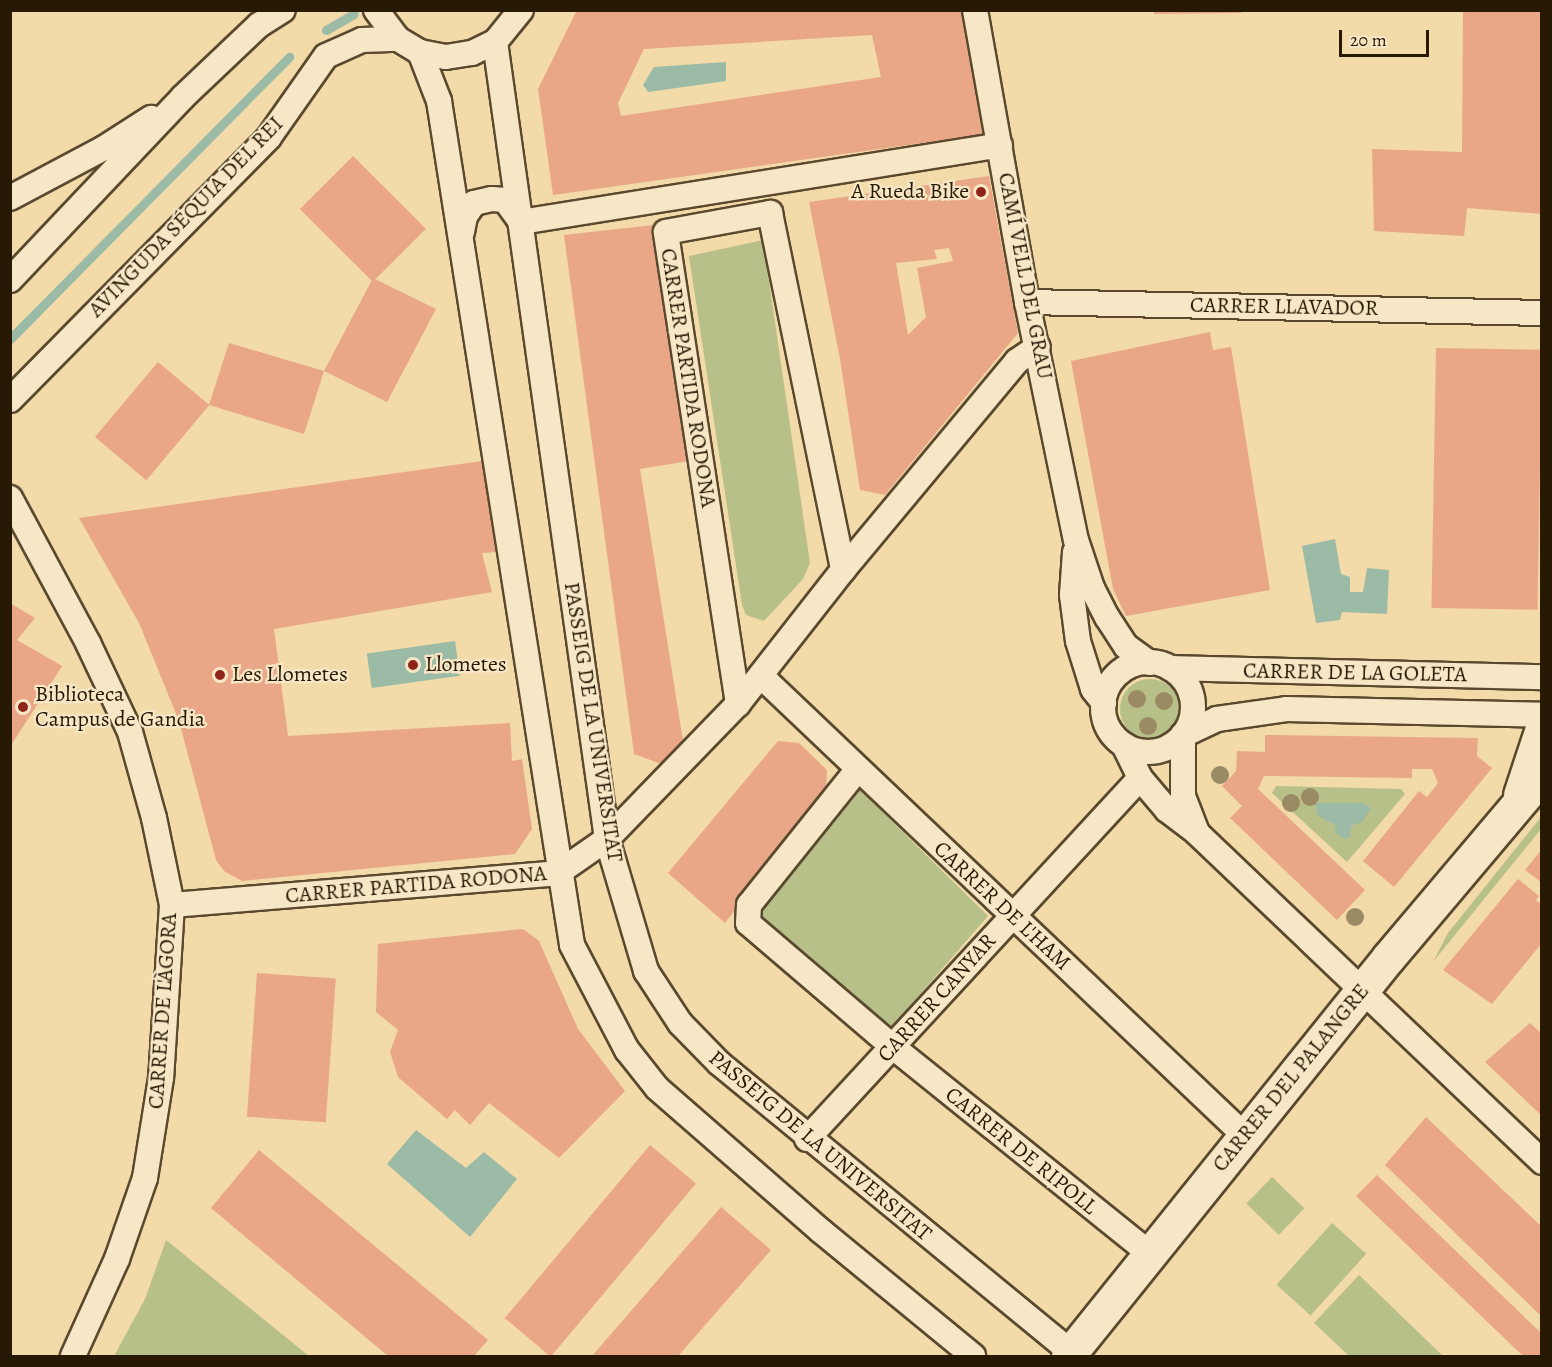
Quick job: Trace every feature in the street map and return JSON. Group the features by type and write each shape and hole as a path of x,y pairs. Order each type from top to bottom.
{"street":[{"path":"10,279 183,97 259,25 283,10"},
{"path":"376,10 398,39 420,52 446,57 472,53 495,42 521,10"},
{"name":"CAMÍ VELL DEL GRAU","path":"975,10 1027,302 1076,540 1092,588 1126,646 1159,665"},
{"name":"AVINGUDA SÉQUIA DEL REI","path":"10,400 269,137 326,56 362,40 398,39"},
{"name":"PASSEIG DE LA UNIVERSITAT","path":"495,42 607,839 646,971 659,997 719,1063 807,1139 1070,1354"},
{"path":"420,52 439,101 462,238 558,873 572,945 627,1050 657,1088 821,1231 973,1356"},
{"path":"10,198 104,148 183,97"},
{"path":"462,238 465,216 474,203 505,200 521,222 1000,145"},
{"name":"CARRER PARTIDA RODONA","path":"738,704 666,232 770,213 843,570"},
{"name":"CARRER LLAVADOR","path":"1027,302 1542,313"},
{"name":"CARRER PARTIDA RODONA","path":"172,905 558,873 607,839 738,704 843,570 1017,361 1038,347"},
{"name":"CARRER DE L'ÀGORA","path":"10,498 20,530 88,643 130,732 154,818 172,905 161,1078 145,1178 117,1259 73,1356"},
{"name":"CAMÍ VELL DEL GRAU","path":"1076,540 1072,595 1076,633 1084,666 1104,703"},
{"path":"1124,745 1136,751 1155,751 1174,744 1183,735 1190,724 1192,699 1180,676 1159,665 1136,664 1114,679 1104,703 1108,727 1124,745 1140,778 1167,810 1197,833 1361,992 1542,1162"},
{"name":"CARRER DE LA GOLETA","path":"1159,665 1542,676"},
{"name":"CARRER DE L'HAM","path":"761,676 1244,1136"},
{"path":"1542,701 1542,708"},
{"name":"CARRER DE LA GOLETA","path":"1183,735 1217,719 1286,709 1542,715"},
{"name":"CARRER DEL PALANGRE","path":"1518,802 1542,728"},
{"path":"1183,735 1183,796 1197,833"},
{"name":"CARRER DE RIPOLL","path":"858,769 749,905 748,923 893,1047 1150,1254"},
{"name":"CARRER DEL PALANGRE","path":"1070,1354 1361,992 1542,776"},
{"name":"CARRER CANYAR","path":"807,1139 1140,778"}],"green space":[{"path":"763,240 810,563 803,579 764,621 746,615 742,605 689,256"},
{"path":"1144,679 1156,679 1167,684 1175,692 1180,709 1178,721 1167,734 1156,739 1144,739 1133,734 1125,726 1120,715 1120,703 1125,692 1133,684"},
{"path":"855,785 988,916 889,1030 763,922 758,905"},
{"path":"1276,786 1401,789 1405,794 1347,862 1272,793"},
{"path":"1541,817 1541,829 1433,962 1448,933"},
{"path":"1272,1177 1304,1208 1279,1235 1246,1204"},
{"path":"1332,1223 1366,1254 1311,1315 1276,1285"},
{"path":"166,1240 309,1356 114,1356 145,1299"},
{"path":"1359,1275 1443,1356 1349,1356 1314,1323"}],"shaded area":[{"path":"726,62 726,81 648,92 643,85 654,67"},
{"path":"1335,539 1341,574 1350,577 1350,592 1363,592 1367,568 1389,570 1387,614 1342,612 1340,620 1316,623 1302,546"},
{"name":"Llometes","path":"455,641 460,676 372,688 367,653"},
{"path":"1315,803 1363,803 1371,808 1362,822 1351,826 1350,836 1345,839 1336,833 1335,825 1317,815"},
{"path":"416,1130 466,1168 484,1152 517,1179 470,1237 387,1164"}],"building":[{"path":"577,10 961,10 986,134 553,195 538,89","holes":["872,35 881,77 621,116 618,103 644,49"]},
{"path":"1154,10 1241,10 1241,13 1154,14"},
{"path":"1463,10 1542,10 1542,214 1467,208 1464,236 1374,231 1372,149 1462,152"},
{"path":"353,156 426,229 373,282 300,209"},
{"path":"989,176 1018,333 885,495 860,490 840,359 809,202","holes":["949,248 953,261 917,268 926,317 908,335 896,263 937,259 934,250"]},
{"path":"654,225 689,461 640,469 683,741 664,765 634,754 564,235"},
{"path":"373,278 436,309 387,402 324,371"},
{"path":"1210,332 1213,350 1231,347 1270,590 1126,616 1113,589 1071,361"},
{"path":"229,343 324,371 304,434 209,405"},
{"path":"1436,348 1542,350 1537,610 1431,608"},
{"path":"158,362 209,405 146,480 95,437"},
{"name":"Les Llometes","path":"482,461 496,552 482,553 492,592 274,629 288,736 510,723 512,761 522,759 532,829 515,854 242,881 224,871 216,860 179,721 139,623 79,518"},
{"name":"Biblioteca Campus de Gandia","path":"10,603 35,618 17,640 62,666 10,747"},
{"path":"1265,735 1478,738 1477,756 1492,768 1394,887 1363,861 1419,791 1427,797 1438,783 1432,769 1412,769 1412,778 1264,776 1258,789 1365,890 1337,920 1230,818 1242,806 1222,786 1236,771 1237,751 1265,752"},
{"path":"778,741 799,743 827,770 826,792 725,923 668,873"},
{"path":"1542,849 1542,883 1525,870"},
{"path":"1518,879 1539,896 1536,900 1542,905 1542,943 1492,1004 1443,970"},
{"path":"523,929 539,941 578,1029 625,1091 559,1158 489,1103 470,1125 455,1110 447,1119 398,1077 390,1052 398,1030 376,1012 378,944"},
{"path":"257,973 336,979 326,1122 247,1117"},
{"path":"1530,1023 1542,1034 1542,1116 1485,1062"},
{"path":"1426,1117 1542,1227 1542,1317 1385,1165"},
{"path":"650,1145 696,1184 551,1356 505,1318"},
{"path":"259,1150 488,1340 474,1356 388,1356 211,1208"},
{"path":"1377,1175 1542,1334 1542,1356 1523,1356 1356,1196"},
{"path":"721,1207 771,1250 678,1356 592,1356"}],"waterway":[{"path":"326,30 354,14"},
{"path":"10,339 289,57"}],"place":[{"name":"A Rueda Bike","path":"981,192"},
{"name":"Llometes","path":"413,665"},
{"name":"Les Llometes","path":"220,675"},
{"name":"Biblioteca Campus de Gandia","path":"23,707"}]}
